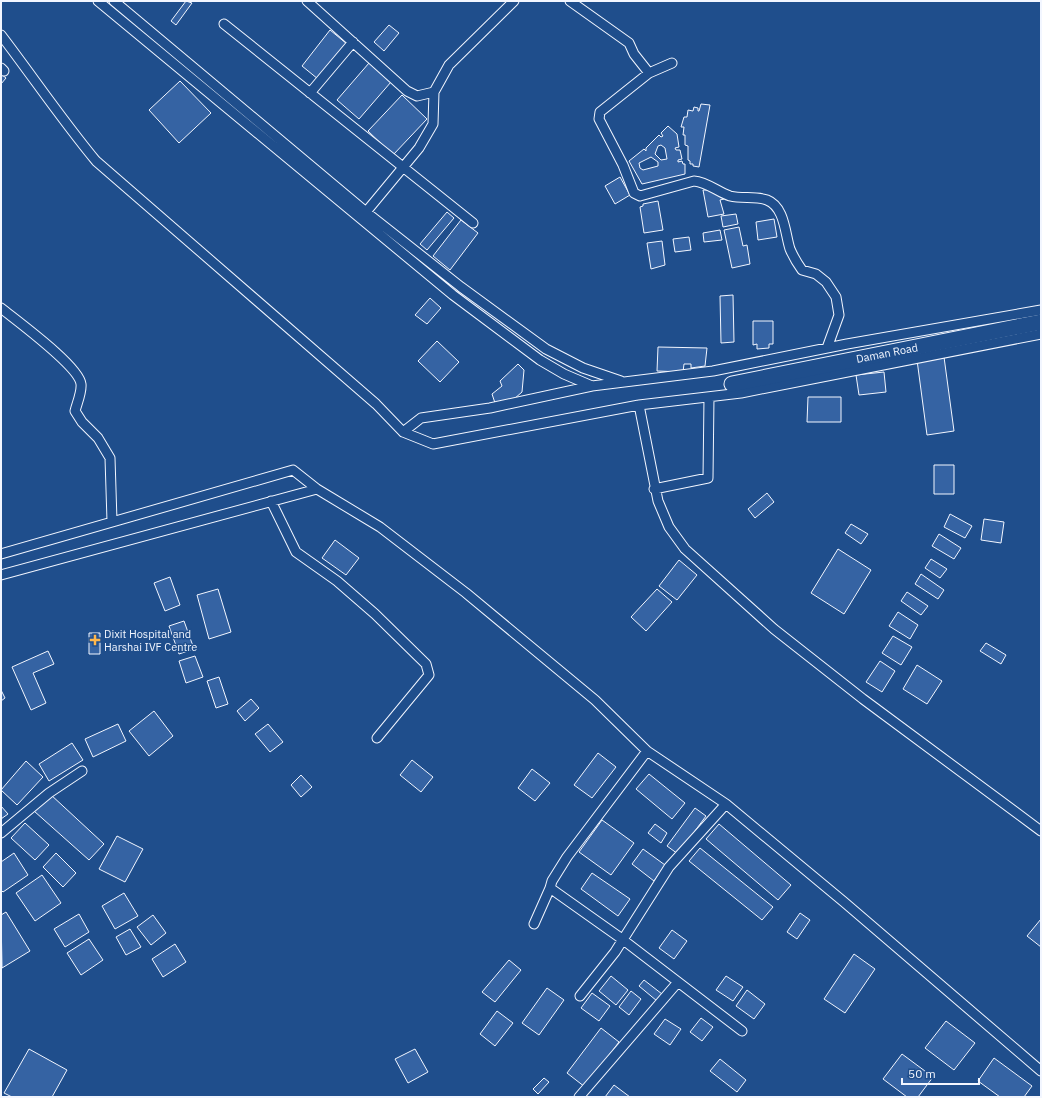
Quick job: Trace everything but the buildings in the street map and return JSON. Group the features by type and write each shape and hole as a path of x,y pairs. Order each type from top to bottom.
{"main road":[{"name":"Daman Road","path":"732,384 1041,322"}],"street":[{"path":"98,1 152,46 461,287 546,349 583,368 623,381"},
{"path":"114,1 159,38 255,125 460,300 540,360 564,374 592,386"},
{"path":"307,1 407,91 416,96 434,92"},
{"path":"366,212 419,148 433,124 434,92 449,64 514,1"},
{"path":"570,1 629,43 634,54 649,73"},
{"path":"224,24 473,222"},
{"path":"1,35 37,82 65,124 96,161 376,404 403,432 433,444 639,405 741,393 1041,334"},
{"path":"152,46 159,38"},
{"path":"310,93 353,42"},
{"path":"672,63 649,73 600,112 599,119 623,165 634,193 640,196 694,181 700,181 731,196 766,200 774,204 783,220 790,248 795,260 802,270 816,274 826,282 836,297 839,315 827,348"},
{"path":"1,308 78,373 81,384 75,411 82,422 98,438 110,458 112,521"},
{"path":"403,432 422,418 490,408 592,386 623,381 714,371 827,348 1041,310"},
{"path":"654,489 708,478 710,396"},
{"path":"639,405 654,489 663,515 678,541 739,599 774,629 863,698 1041,830"},
{"path":"1,554 293,470 317,489 380,527 466,593 595,700 647,751 726,804 844,902 1041,1071"},
{"path":"1,575 317,489"},
{"path":"271,501 296,552 337,581 375,614 426,664 429,675 377,738"},
{"path":"534,924 552,880 567,857 647,751"},
{"path":"1,833 50,793 82,771"},
{"path":"580,996 615,952 669,867 726,804"},
{"path":"550,888 622,939 742,1031"},
{"path":"580,1097 678,982"}],"place":[{"name":"Dixit Hospital and Harshai IVF Centre","path":"95,640"}]}
